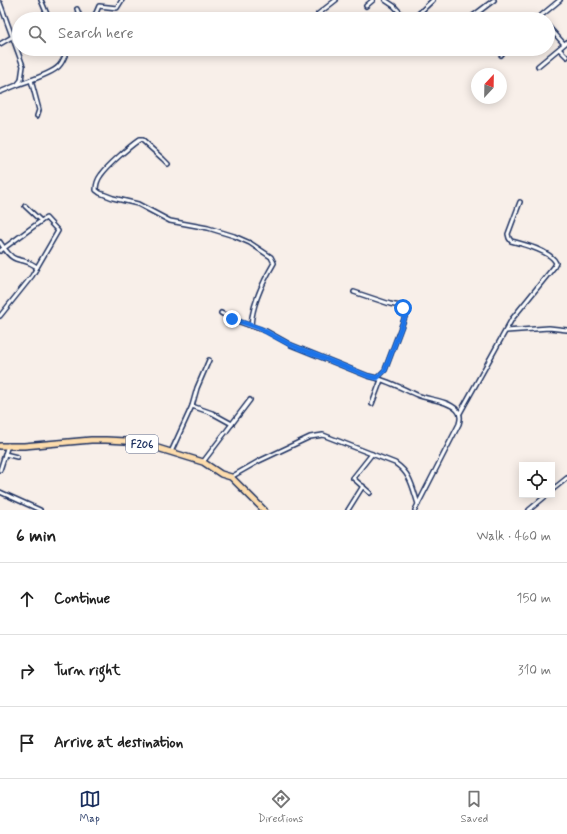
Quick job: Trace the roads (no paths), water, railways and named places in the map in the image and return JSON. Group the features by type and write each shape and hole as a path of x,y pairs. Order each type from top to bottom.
{"main road":[{"name":"F206","path":"0,446 24,446 91,440 140,443 203,462 220,474 231,477 264,510"}],"street":[{"path":"41,0 46,12"},
{"path":"96,12 99,6 117,8 122,0"},
{"path":"328,0 331,4"},
{"path":"321,12 336,0"},
{"path":"366,6 373,0"},
{"path":"385,0 400,12"},
{"path":"421,12 434,0"},
{"path":"478,12 494,0"},
{"path":"547,12 560,0"},
{"path":"0,3 12,37 0,44"},
{"path":"555,33 565,43 555,52"},
{"path":"559,49 567,57"},
{"path":"17,85 21,80 23,66 19,56"},
{"path":"0,92 58,68 64,56"},
{"path":"538,66 550,56"},
{"path":"31,80 39,110 37,116"},
{"path":"168,164 142,140 138,141 101,175 96,190 113,198 138,204 170,221 208,228 234,236 250,243 271,257 274,263 262,285 252,317 251,326"},
{"path":"415,510 459,424 461,418 460,413 512,319 556,263 554,259 542,252 509,238 508,234 520,202"},
{"path":"25,206 41,221"},
{"path":"0,251 46,218 58,231 32,276 0,316"},
{"path":"0,242 14,258 30,262 37,267"},
{"path":"354,292 400,306 405,310 406,314 385,370 377,378"},
{"path":"221,313 232,319 266,331 291,345 368,376 377,378 418,396 443,402 460,413"},
{"path":"506,331 548,328 567,330"},
{"path":"172,452 192,406 197,388 209,360"},
{"path":"372,404 381,380"},
{"path":"203,462 250,400"},
{"path":"192,406 212,413 232,424"},
{"path":"231,477 259,461 310,437 326,435 395,463 403,469 410,479 418,504"},
{"path":"0,470 8,445"},
{"path":"5,454 17,457"},
{"path":"370,493 353,478 372,454"},
{"path":"555,488 567,478"},
{"path":"348,510 363,486"},
{"path":"0,492 40,510"},
{"path":"528,510 542,498"}]}
